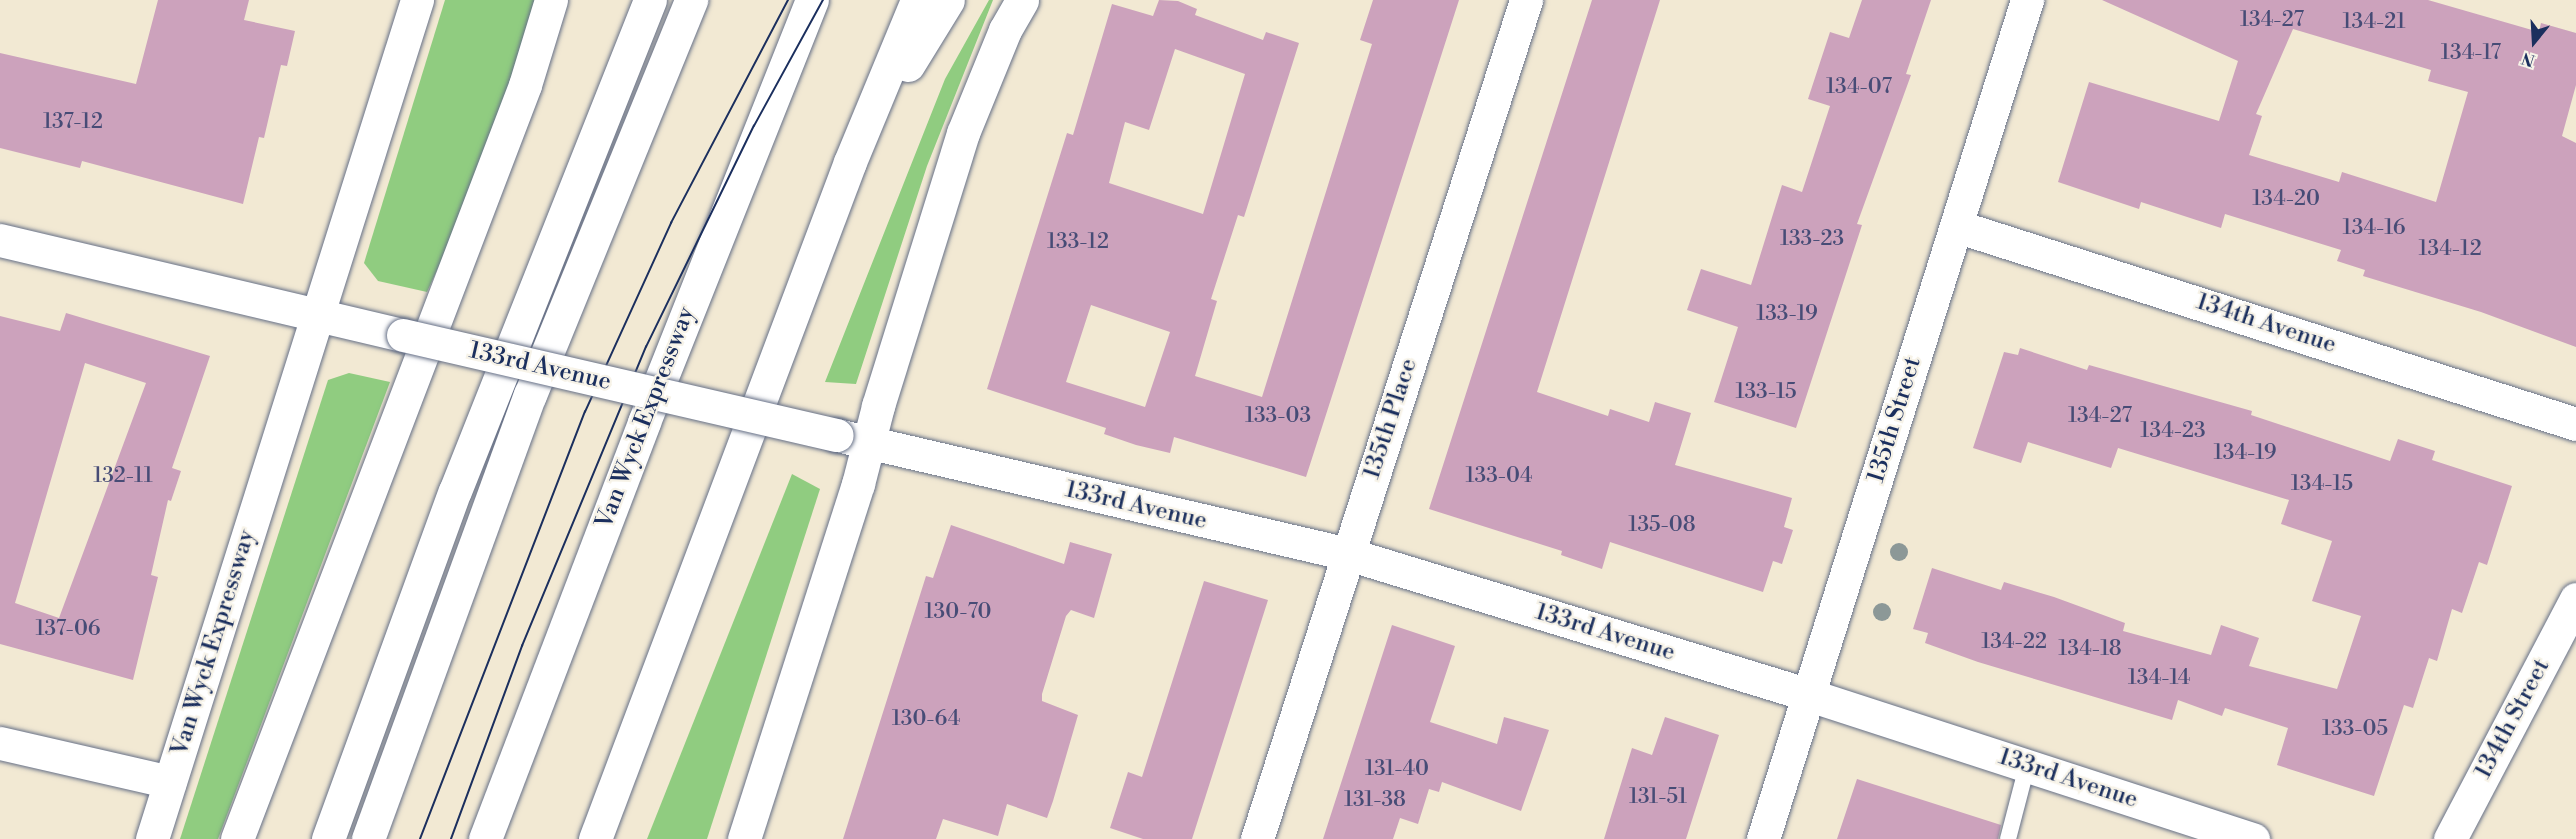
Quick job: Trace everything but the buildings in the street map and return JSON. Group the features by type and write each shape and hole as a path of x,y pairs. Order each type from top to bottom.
{"main road":[{"name":"Van Wyck Expressway","path":"152,839 417,0"},
{"path":"237,839 525,85 551,0"},
{"path":"525,85 572,0"},
{"path":"328,839 455,491 650,0"},
{"path":"368,839 530,395 691,0"},
{"name":"Van Wyck Expressway","path":"485,839 648,411 812,0"},
{"path":"595,839 850,162 917,0"},
{"path":"850,162 948,0"},
{"path":"744,839 869,444 963,133 1001,39 1023,0"},
{"name":"135th Place","path":"1257,839 1526,0"},
{"name":"135th Street","path":"1763,839 2027,0"},
{"name":"134th Avenue","path":"1956,226 2576,424"},
{"name":"133rd Avenue","path":"0,240 1348,554 1809,695 2253,839"},
{"name":"134th Street","path":"2450,839 2576,599"},
{"path":"0,743 170,782"}],"lane":[{"path":"2008,839 2027,766"}],"green space":[{"path":"445,0 541,0 491,152 427,292 378,281 364,263"},
{"path":"989,0 993,0 927,166 856,384 825,382 945,79"},
{"path":"349,373 390,382 218,839 180,839 328,380"},
{"path":"792,474 820,489 707,839 647,839"}],"tram line":[{"path":"420,839 585,412 671,223 788,0"},
{"path":"451,839 522,646 646,347 754,126 823,0"}]}
